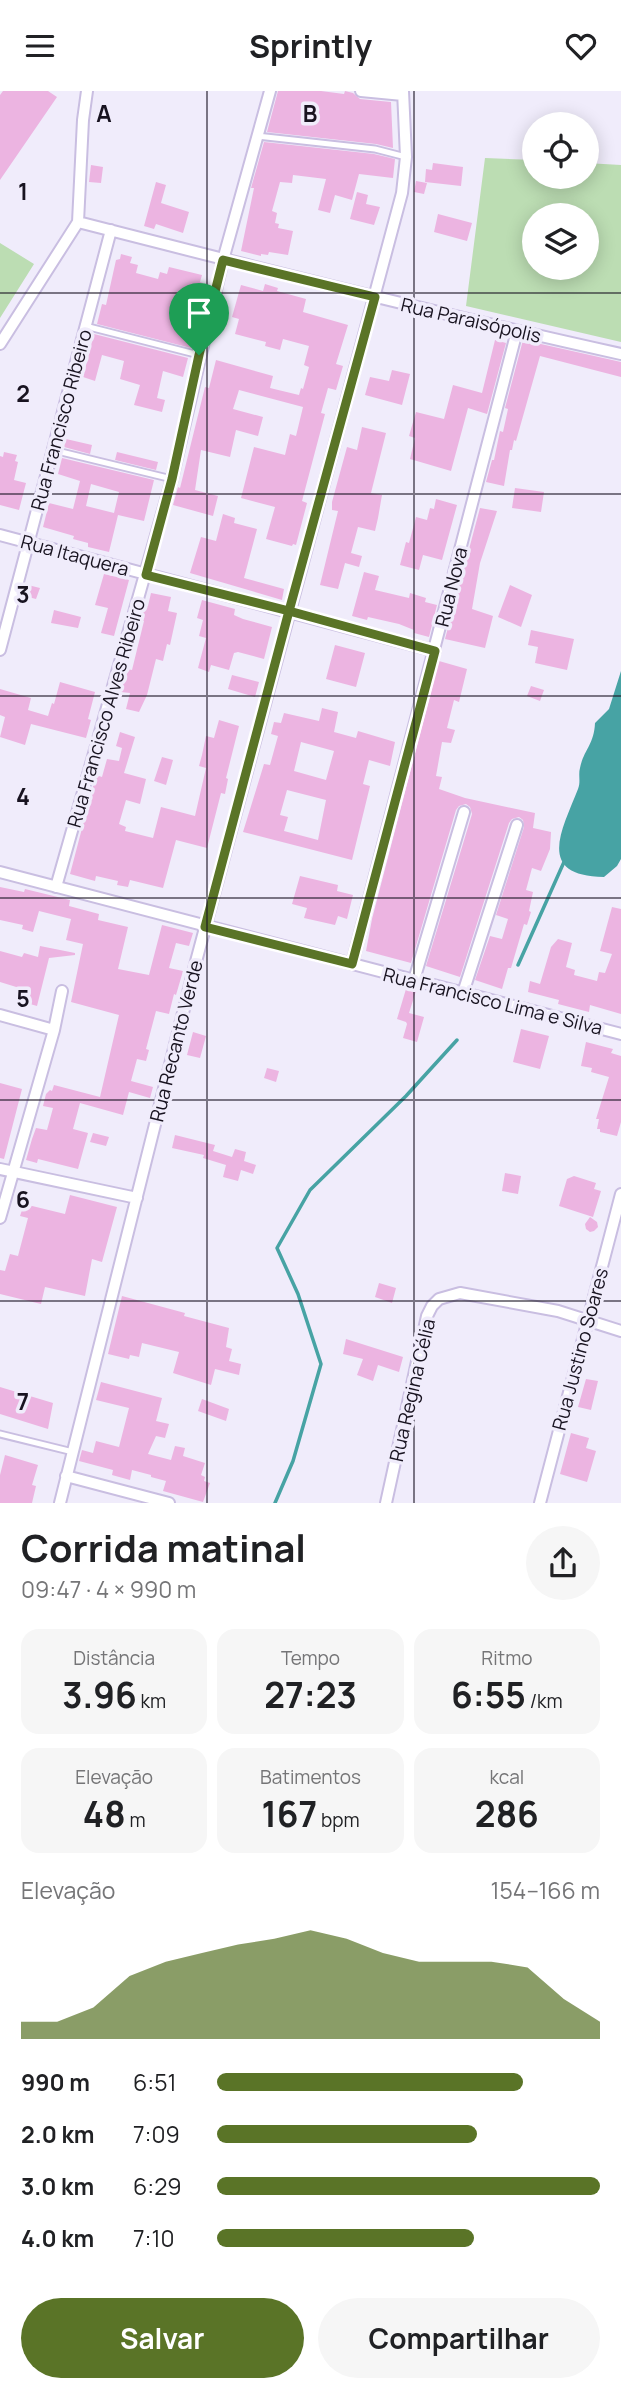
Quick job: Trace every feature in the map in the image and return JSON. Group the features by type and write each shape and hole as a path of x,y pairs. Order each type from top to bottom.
{"street":[{"path":"0,344 78,222 87,91"},
{"name":"Rua Francisco Alves Ribeiro","path":"56,887 172,479 199,355 270,91"},
{"path":"360,91 403,93"},
{"name":"Rua Recanto Verde","path":"60,1503 205,927 402,193 406,157 403,93"},
{"name":"Rua Paraisópolis","path":"78,222 375,297 621,354"},
{"name":"Rua Francisco Ribeiro","path":"0,650 111,230"},
{"name":"Rua Nova","path":"352,964 517,331"},
{"name":"Rua Itaquera","path":"0,535 435,651"},
{"path":"414,980 464,812"},
{"path":"463,993 517,825"},
{"name":"Rua Francisco Lima e Silva","path":"0,872 621,1034"},
{"path":"0,1218 54,1030 62,991"},
{"path":"0,1015 54,1030"},
{"path":"0,1169 137,1198"},
{"name":"Rua Justino Soares","path":"540,1503 621,1194"},
{"name":"Rua Regina Célia","path":"387,1503 427,1316 439,1299 460,1293 477,1295 558,1311 621,1331"},
{"path":"66,1476 169,1503"}],"lane":[{"path":"257,136 375,149 406,157"},
{"path":"85,326 199,355"},
{"path":"53,450 172,479"},
{"path":"0,1434 73,1452"}],"shaded area":[{"path":"485,158 522,160 522,189 599,189 599,164 621,165 621,342 466,306"},
{"path":"0,243 34,264 0,318"},
{"path":"621,671 621,859 604,877 582,875 569,869 561,860 561,835 579,786 580,768 593,737 595,723 609,709"}],"building":[{"path":"3,91 48,91 57,97 0,180 0,95"},
{"path":"278,91 344,94 345,91 360,99 391,102 393,148 267,132"},
{"path":"264,142 374,154 395,159 393,178 359,174 352,200 335,195 330,213 318,210 326,179 293,175 292,183 280,182 272,211 277,213 275,223 279,224 278,228 293,231 288,255 269,252 268,255 261,256 241,251 254,188 251,188"},
{"path":"433,163 463,167 461,186 425,182 426,169 432,170"},
{"path":"91,165 103,167 101,183 89,182"},
{"path":"416,181 427,183 424,194 414,192"},
{"path":"156,182 166,185 161,203 189,212 183,233 156,224 154,229 144,226"},
{"path":"357,192 368,195 366,204 380,207 374,225 350,219"},
{"path":"438,214 472,223 467,241 434,232"},
{"path":"121,254 132,257 130,263 138,265 136,273 158,279 160,272 167,274 169,267 202,275 200,282 203,283 192,327 197,328 191,348 97,324 102,304 106,305 116,260 120,259"},
{"path":"265,284 278,288 277,291 306,299 303,312 348,325 336,364 343,366 336,390 328,388 321,413 325,414 302,501 307,503 296,545 292,546 266,539 275,507 241,498 254,447 285,455 290,434 296,436 303,407 239,390 233,409 263,417 258,436 236,430 230,457 201,450 195,490 218,496 213,516 173,505 178,487 180,488 205,387 209,388 216,360 273,376 270,388 299,395 301,388 303,389 309,367 304,365 309,346 283,339 280,350 265,346 266,342 235,334 239,319 232,317 241,285 263,291"},
{"path":"94,334 188,358 183,377 163,371 157,398 165,400 162,412 134,405 140,385 120,379 124,361 102,355 95,381 83,377"},
{"path":"495,340 506,343 487,414 468,408 451,471 410,459 415,438 409,436 416,412 444,419 453,385 482,393"},
{"path":"523,340 621,362 621,377 540,356 516,441 514,440 510,450 504,486 486,482 500,431 503,432 508,409 505,408"},
{"path":"392,370 410,374 402,405 365,395 370,377 389,381"},
{"path":"362,427 386,433 371,493 382,495 375,531 358,527 351,553 362,556 359,567 345,563 338,589 320,585 338,511 332,510 332,502 347,447 357,450"},
{"path":"66,439 92,445 90,454 64,447"},
{"path":"4,452 17,455 14,480 26,483 19,510 0,505 0,456 3,457"},
{"path":"117,452 158,462 156,470 115,460"},
{"path":"62,458 154,480 144,521 118,515 109,552 88,547 88,543 73,539 74,536 43,527 49,503 73,509 80,481 58,474","holes":["91,484 119,492 114,513 86,506"]},
{"path":"515,488 544,492 541,512 512,508"},
{"path":"436,499 457,505 442,560 423,555 419,570 400,565 416,517 427,520 430,508 434,509"},
{"path":"480,508 497,511 480,563 472,609 493,616 485,648 445,639"},
{"path":"223,514 235,518 234,523 257,529 244,578 284,589 282,600 190,573 201,537 216,541"},
{"path":"364,572 379,576 375,590 409,598 410,593 426,598 425,602 437,605 429,637 414,633 414,630 399,624 352,616"},
{"path":"104,574 129,580 114,636 101,633 108,608 95,605"},
{"path":"28,585 40,588 36,599 24,596"},
{"path":"510,585 532,595 521,627 498,617"},
{"path":"151,593 171,597 168,611 177,613 170,645 167,644 163,661 156,659 147,695 139,712 126,709 130,693 121,692 127,669 132,670 144,621 140,620 144,605 148,606"},
{"path":"202,600 235,609 234,615 272,627 264,659 238,652 234,653 229,670 211,665 209,672 198,668 206,638 199,636 203,620 197,618"},
{"path":"54,610 81,617 78,628 51,623"},
{"path":"531,630 574,639 567,670 535,663 538,647 528,645"},
{"path":"335,645 365,653 356,687 326,679"},
{"path":"439,661 467,669 459,702 454,700 447,728 455,730 451,743 442,742 436,776 442,777 439,789 465,798 535,813 533,828 551,832 550,849 541,871 532,868 526,890 533,892 531,912 527,925 524,924 502,989 475,980 490,936 502,939 508,919 496,915 524,827 523,820 519,817 509,823 460,977 426,966 472,814 466,804 456,810 411,963 366,951"},
{"path":"232,675 259,682 255,697 228,689"},
{"path":"60,682 95,692 86,738 31,724 25,745 0,737 5,717 0,715 0,689 31,698 28,710 48,716"},
{"path":"531,686 544,690 540,701 527,696"},
{"path":"322,708 338,712 334,732 356,738 358,731 395,742 390,766 369,760 363,784 370,786 352,860 243,832 264,764 270,765 278,736 271,734 274,722 281,723 284,713 319,721","holes":["301,742 334,751 326,780 294,771","287,790 326,800 318,840 284,831 288,817 280,815"]},
{"path":"219,720 239,726 226,778 225,794 221,793 207,848 176,840 163,888 130,880 128,887 117,885 118,881 96,876 95,881 70,874 96,775 102,777 107,759 119,761 122,748 116,746 120,732 135,737 124,773 146,779 140,804 126,800 119,824 126,827 125,831 153,838 161,807 195,816 206,768 199,766 206,736 214,738"},
{"path":"162,757 173,760 166,785 154,781"},
{"path":"300,876 338,885 337,891 353,895 347,919 338,916 335,925 304,918 307,908 292,904"},
{"path":"0,887 24,892 25,889 70,900 69,906 99,914 98,920 128,927 118,969 149,975 162,925 193,933 189,946 176,943 169,968 183,971 176,995 174,994 169,1014 156,1011 146,1049 149,1050 146,1061 137,1059 131,1081 153,1087 150,1098 129,1092 123,1115 80,1103 73,1129 88,1133 78,1169 38,1159 37,1163 26,1160 36,1128 47,1130 53,1108 43,1106 46,1094 52,1091 54,1085 100,1097 119,1015 71,1002 83,944 66,940 71,919 39,911 33,932 22,929 23,925 0,920"},
{"path":"612,907 621,909 621,1014 590,1005 589,1012 528,992 530,981 540,984 551,947 558,939 572,943 566,967 575,970 574,975 597,981 599,972 605,973 612,954 600,951"},
{"path":"40,946 75,955 49,958 37,1006 23,1002 26,990 0,982 0,951 22,957 24,953 38,957"},
{"path":"406,989 416,991 409,1013 424,1017 417,1042 403,1038 407,1024 397,1019"},
{"path":"521,1029 549,1036 540,1069 513,1062"},
{"path":"193,1032 206,1036 200,1058 187,1055"},
{"path":"586,1042 613,1049 611,1053 621,1056 621,1122 617,1136 597,1129 599,1119 596,1119 609,1077 591,1072 592,1068 581,1066"},
{"path":"267,1068 279,1071 276,1082 264,1078"},
{"path":"0,1083 22,1089 4,1159 0,1158"},
{"path":"93,1133 109,1137 106,1146 90,1142"},
{"path":"175,1135 215,1145 213,1151 232,1157 235,1149 246,1152 244,1161 256,1165 253,1174 241,1170 238,1181 223,1177 226,1165 203,1158 204,1155 172,1148"},
{"path":"505,1173 521,1176 518,1194 502,1191"},
{"path":"574,1176 596,1183 594,1189 601,1191 593,1217 559,1206 567,1179"},
{"path":"70,1195 117,1207 102,1262 92,1259 85,1296 45,1287 41,1304 0,1294 0,1270 5,1271 10,1254 18,1256 28,1218 20,1216 24,1204 65,1214"},
{"path":"590,1217 597,1222 598,1227 590,1232 585,1224"},
{"path":"379,1283 396,1288 392,1303 375,1297"},
{"path":"122,1296 229,1328 226,1347 232,1349 229,1361 241,1364 239,1375 215,1369 211,1385 173,1373 179,1352 142,1343 139,1357 130,1355 129,1359 108,1354"},
{"path":"346,1339 403,1357 399,1372 378,1365 373,1381 357,1375 363,1359 343,1354"},
{"path":"586,1379 598,1381 591,1410 578,1407"},
{"path":"101,1382 162,1398 156,1421 169,1424 165,1438 156,1436 148,1454 171,1460 175,1446 185,1448 183,1456 205,1463 201,1475 205,1477 204,1481 210,1483 203,1502 163,1491 166,1481 151,1475 132,1470 130,1480 112,1475 113,1470 79,1461 82,1450 93,1453 96,1441 119,1447 129,1408 96,1400"},
{"path":"0,1387 53,1403 48,1429 0,1414"},
{"path":"202,1399 229,1409 226,1421 198,1411"},
{"path":"571,1433 589,1438 586,1448 596,1451 587,1482 560,1474"},
{"path":"5,1455 38,1465 32,1485 36,1486 32,1503 0,1503 0,1475"}],"waterway":[{"path":"518,965 564,862"},
{"path":"275,1503 293,1461 321,1364 298,1294 277,1248 310,1190 406,1096 457,1040"}],"route":[{"path":"199,355 172,479 146,575 289,611 205,927 352,964 435,651 289,611 375,297 223,260 199,355"}]}
